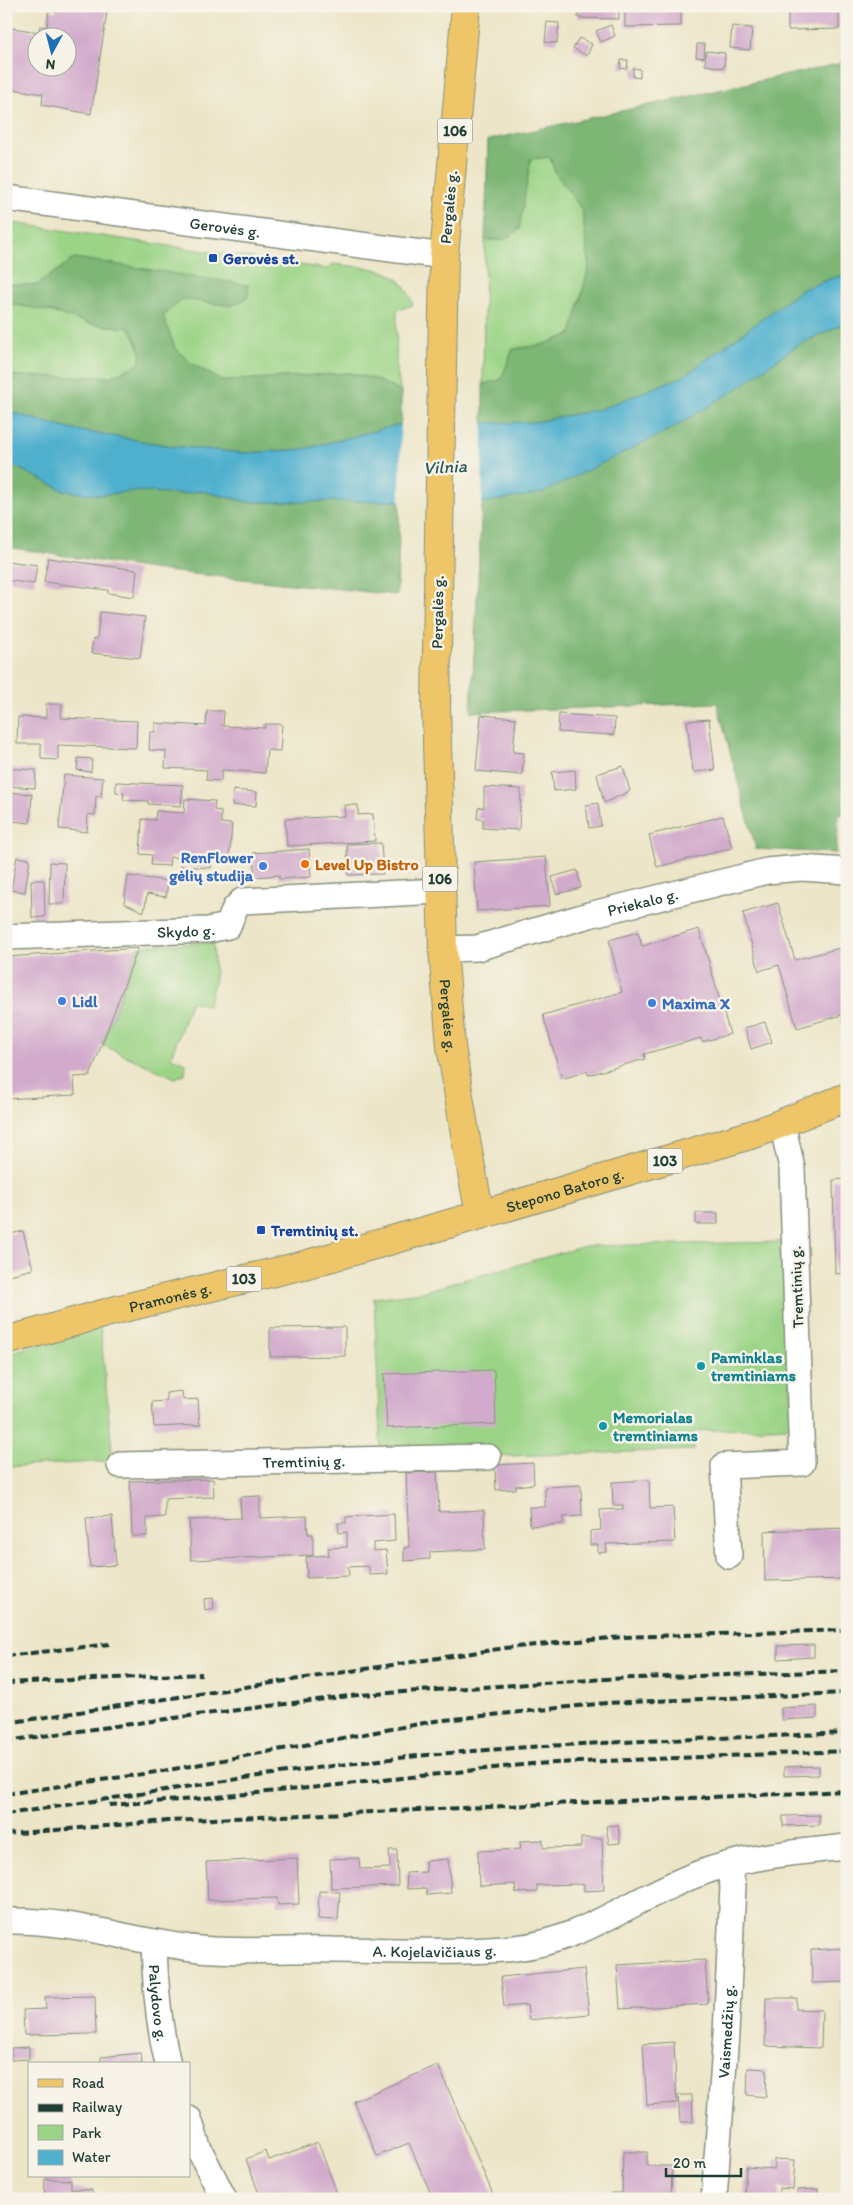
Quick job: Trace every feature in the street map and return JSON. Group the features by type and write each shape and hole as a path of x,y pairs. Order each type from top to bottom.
{"main road":[{"name":"Pergalės g.","path":"466,6 444,256 440,392 436,706 442,949 451,1046 480,1215"},
{"name":"Stepono Batoro g.","path":"480,1215 673,1158 782,1123 847,1097"},
{"name":"Pramonės g.","path":"6,1341 120,1309 304,1265 480,1215"}],"street":[{"name":"Gerovės g.","path":"6,198 444,256"},
{"name":"Priekalo g.","path":"442,949 477,948 589,916 767,871 801,868 847,871"},
{"name":"Skydo g.","path":"6,937 208,930 228,926 235,908 242,900 440,891"},
{"name":"Tremtinių g.","path":"729,1556 724,1466 802,1463 792,1168 782,1123"},
{"name":"Tremtinių g.","path":"120,1464 488,1457"},
{"name":"A. Kojelavičiaus g.","path":"6,1921 61,1924 200,1949 457,1950 514,1948 544,1944 569,1936 698,1874 728,1865 792,1852 847,1847"},
{"name":"Vaismedžių g.","path":"714,2199 726,2034 733,1896 733,1886 728,1865"},
{"name":"Palydovo g.","path":"154,1942 156,1994 161,2033 168,2062"},
{"path":"190,2122 198,2148 224,2199"}],"green space":[{"path":"847,58 847,275 803,289 684,376 600,409 535,422 483,424 483,384 501,380 513,349 542,345 571,334 589,267 582,210 555,172 550,157 531,159 519,230 503,240 485,240 488,140 838,64"},
{"path":"550,157 555,172 582,210 589,267 571,334 542,345 513,349 501,380 483,384 485,240 503,240 527,180 531,159"},
{"path":"6,222 327,269 333,264 371,268 392,275 401,282 408,292 413,305 397,310 396,367 401,392 375,379 349,373 222,381 191,363 175,348 163,316 183,299 232,306 75,258 37,285 6,284"},
{"path":"75,258 248,285 248,297 232,306 183,299 163,316 175,348 191,363 222,381 349,373 375,379 401,392 401,424 304,449 245,453 171,446 70,429 6,411 6,376 110,377 139,364 141,351 130,328 91,324 49,311 6,303 6,284 37,285"},
{"path":"6,303 49,311 91,324 130,328 141,351 139,365 110,377 6,376"},
{"path":"847,322 847,815 839,814 836,853 756,849 717,703 471,712 482,503 542,493 735,390 796,346"},
{"path":"6,462 65,491 98,495 134,491 182,494 202,491 248,502 400,501 397,595 165,571 6,547"},
{"path":"213,943 215,979 208,1006 191,1001 171,1057 186,1063 185,1074 175,1078 102,1045 138,948 151,945"},
{"path":"782,1242 793,1427 694,1431 694,1450 381,1460 374,1298 421,1292 585,1246"},
{"path":"100,1325 113,1461 6,1467 6,1354"}],"water":[{"name":"Vilnia","path":"847,275 847,322 796,346 735,390 671,429 542,493 482,503 400,501 248,502 202,491 182,494 134,491 98,495 65,491 6,462 6,411 70,429 171,446 245,453 304,449 401,424 535,422 600,409 684,376 803,289"}],"pier":[{"path":"401,421 483,421 482,506 400,503"}],"building":[{"path":"57,6 108,6 91,114 42,105 43,94 6,88 6,27 28,30 28,78 78,78 78,28 40,28 40,26 47,27 49,10 56,12"},
{"path":"579,6 619,6 619,19 578,18"},
{"path":"625,6 681,8 681,26 625,27"},
{"path":"839,10 839,29 788,30 788,11"},
{"path":"547,22 559,23 557,43 545,42"},
{"path":"611,25 615,36 601,42 596,31"},
{"path":"732,26 752,28 750,50 730,48"},
{"path":"579,38 592,44 587,56 573,48"},
{"path":"697,44 705,44 704,58 696,57"},
{"path":"706,51 725,53 724,68 705,65"},
{"path":"621,60 628,60 627,69 620,68"},
{"path":"633,68 640,69 640,78 633,77"},
{"path":"48,558 137,570 134,597 108,593 108,590 44,582"},
{"path":"7,561 37,565 34,584 6,580"},
{"path":"100,612 145,617 140,658 91,653 93,639 97,639"},
{"path":"46,704 62,704 61,718 137,721 136,748 58,745 58,760 41,759 41,744 17,744 18,717 46,718"},
{"path":"207,711 224,711 223,726 265,728 265,724 282,724 280,751 267,750 265,773 222,770 221,781 206,780 207,770 165,768 166,751 149,750 150,732 155,732 155,723 206,726"},
{"path":"559,714 615,718 614,735 558,732"},
{"path":"481,715 516,718 513,752 524,753 522,775 476,771"},
{"path":"709,719 715,770 693,772 687,721"},
{"path":"78,758 92,759 91,772 77,770"},
{"path":"623,766 630,791 604,803 597,774"},
{"path":"6,768 36,770 35,788 6,786"},
{"path":"575,770 576,789 554,791 552,772"},
{"path":"64,775 103,778 101,797 96,796 95,815 88,814 87,832 59,829"},
{"path":"116,782 183,785 181,806 148,804 148,801 123,800 124,793 116,792"},
{"path":"484,787 521,789 519,830 483,828 483,819 477,819 478,808 484,807"},
{"path":"233,790 257,792 256,806 232,805"},
{"path":"6,792 32,794 30,823 12,821 12,828 6,827"},
{"path":"185,799 215,801 214,810 221,811 221,823 232,824 229,861 212,860 211,868 181,866 182,858 170,857 169,866 151,865 152,855 140,854 142,819 155,820 156,811 184,813"},
{"path":"598,803 601,826 589,828 586,805"},
{"path":"344,805 358,805 358,815 373,814 375,841 287,846 285,819 345,816"},
{"path":"723,816 732,848 657,867 649,835"},
{"path":"381,843 383,874 348,875 347,844"},
{"path":"309,849 311,877 279,879 279,875 255,877 253,853"},
{"path":"17,857 30,859 25,892 11,890"},
{"path":"546,857 550,906 477,911 474,862"},
{"path":"50,862 65,863 64,904 49,904"},
{"path":"577,870 581,888 556,894 552,877"},
{"path":"128,876 168,881 166,897 147,894 144,912 124,903"},
{"path":"31,880 44,880 45,917 32,918"},
{"path":"778,903 795,960 847,946 847,1021 843,1022 842,1015 797,1028 779,965 759,971 743,913"},
{"name":"Maxima X","path":"699,929 730,1034 702,1042 701,1038 644,1054 645,1059 588,1075 587,1071 562,1079 543,1015 622,992 609,940 638,932 642,946"},
{"name":"Lidl","path":"138,948 90,1076 74,1077 75,1095 6,1099 6,957"},
{"path":"765,1022 772,1042 751,1049 745,1028"},
{"path":"847,1179 847,1273 835,1274 833,1180"},
{"path":"696,1213 718,1213 718,1224 696,1224"},
{"path":"23,1231 33,1269 6,1276 6,1235"},
{"path":"345,1327 345,1356 270,1357 270,1328"},
{"path":"494,1370 496,1424 387,1428 384,1374"},
{"path":"182,1391 183,1400 198,1399 200,1425 154,1427 152,1402 167,1401 166,1393"},
{"path":"533,1463 534,1484 516,1486 516,1489 496,1490 495,1465"},
{"path":"437,1472 439,1512 484,1510 485,1549 430,1552 430,1559 404,1561 404,1548 409,1547 406,1473"},
{"path":"213,1479 214,1497 165,1499 165,1517 147,1518 147,1536 132,1536 130,1481"},
{"path":"649,1480 650,1508 673,1507 675,1542 606,1544 607,1552 598,1553 598,1545 590,1545 590,1531 601,1530 600,1510 623,1509 623,1505 613,1505 612,1482"},
{"path":"581,1485 582,1516 563,1517 563,1524 530,1526 529,1507 545,1507 545,1487"},
{"path":"260,1496 260,1518 307,1516 308,1534 313,1534 313,1555 191,1560 189,1520 241,1518 240,1497"},
{"path":"394,1514 395,1541 373,1543 373,1551 386,1550 388,1574 369,1575 369,1566 348,1567 349,1576 307,1578 306,1557 329,1555 328,1548 347,1547 347,1532 339,1533 338,1523 346,1523 346,1517"},
{"path":"112,1516 116,1565 90,1567 86,1518"},
{"path":"847,1528 847,1579 765,1581 764,1531"},
{"path":"213,1598 214,1608 205,1610 204,1599"},
{"path":"814,1645 814,1657 778,1659 778,1646"},
{"path":"817,1706 817,1718 782,1720 781,1708"},
{"path":"819,1766 819,1775 784,1776 784,1767"},
{"path":"819,1815 819,1825 783,1826 783,1816"},
{"path":"618,1825 620,1843 609,1844 606,1826"},
{"path":"581,1838 602,1838 604,1890 584,1891 584,1884 537,1885 537,1892 516,1893 515,1884 479,1886 478,1851 521,1849 520,1841 543,1840 543,1848 581,1847"},
{"path":"389,1850 397,1850 398,1886 331,1888 330,1859 359,1858 360,1869 390,1868"},
{"path":"297,1858 299,1904 278,1905 277,1898 208,1900 206,1862"},
{"path":"448,1859 451,1893 427,1895 426,1888 407,1889 406,1873 426,1872 425,1861"},
{"path":"319,1891 340,1892 338,1920 318,1919"},
{"path":"847,1948 847,1982 812,1983 811,1950"},
{"path":"705,1960 708,2004 620,2009 617,1965"},
{"path":"584,1969 589,2014 529,2020 527,2005 504,2007 501,1977"},
{"path":"95,1996 96,2034 24,2035 23,2010 46,2009 45,1997"},
{"path":"766,1998 797,1998 796,2009 822,2010 821,2048 765,2046"},
{"path":"842,2003 847,2003 847,2044 845,2044"},
{"path":"674,2042 677,2103 647,2105 643,2044"},
{"path":"29,2047 29,2059 11,2060 11,2048"},
{"path":"141,2053 142,2062 101,2062 101,2057"},
{"path":"438,2065 495,2199 433,2199 409,2143 377,2156 354,2101"},
{"path":"748,2068 767,2069 766,2097 747,2095"},
{"path":"678,2095 692,2095 693,2122 680,2122"},
{"path":"318,2142 339,2199 261,2199 246,2159 266,2151 269,2160"},
{"path":"623,2152 647,2152 647,2166 672,2166 671,2199 611,2199 611,2193 622,2193"},
{"path":"774,2159 795,2160 793,2189 779,2188 779,2199 744,2199 746,2167 774,2169"},
{"path":"45,2179 71,2180 71,2189 92,2190 92,2199 44,2199"},
{"path":"818,2189 818,2199 797,2199 797,2190"}],"railway":[{"path":"6,1723 505,1648 622,1637 847,1630"},
{"path":"6,1656 110,1644"},
{"path":"6,1741 358,1695 606,1679 847,1671"},
{"path":"6,1683 202,1674"},
{"path":"6,1794 163,1771 435,1721 607,1703 847,1693"},
{"path":"6,1814 269,1775 427,1755 584,1744 847,1733"},
{"path":"109,1805 319,1787 531,1764 847,1751"},
{"path":"6,1834 168,1821 847,1791"}],"place":[{"name":"Gerovės st.","path":"213,258"},
{"name":"Level Up Bistro","path":"305,864"},
{"name":"RenFlower gėlių studija","path":"263,866"},
{"name":"Lidl","path":"62,1001"},
{"name":"Maxima X","path":"652,1003"},
{"name":"Tremtinių st.","path":"261,1230"},
{"name":"Paminklas tremtiniams","path":"701,1366"},
{"name":"Memorialas tremtiniams","path":"603,1426"}]}
